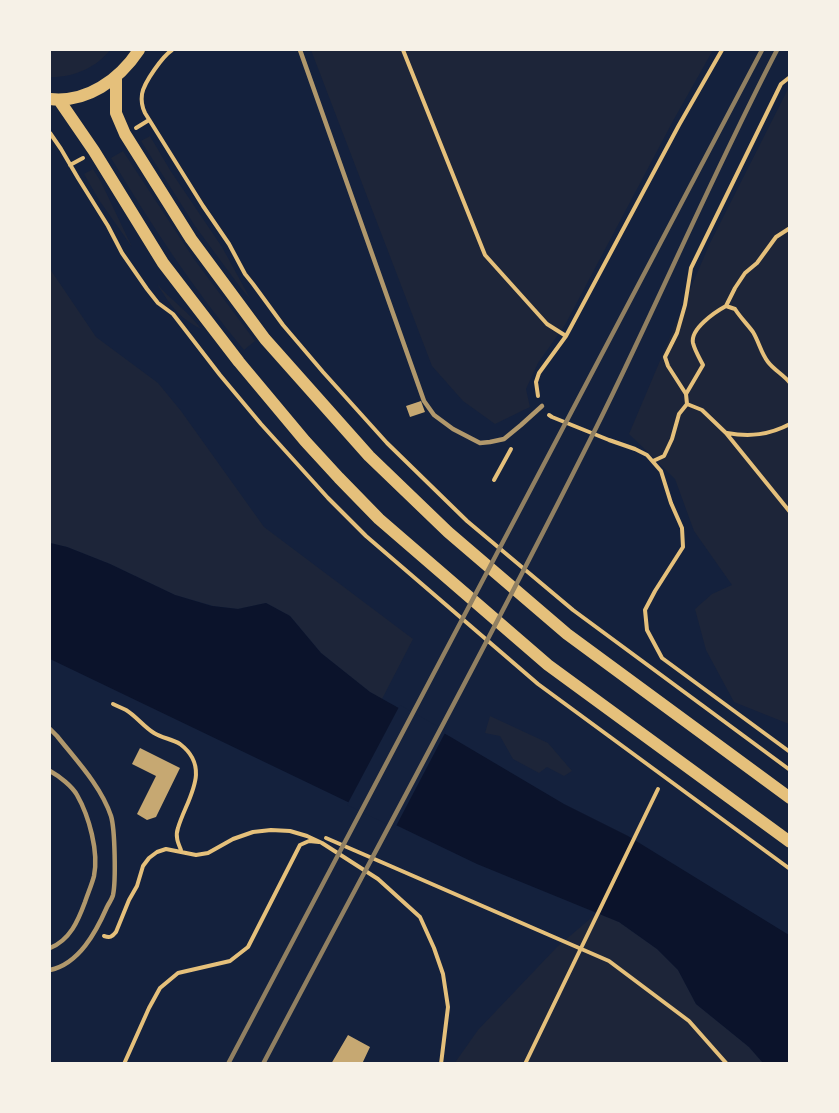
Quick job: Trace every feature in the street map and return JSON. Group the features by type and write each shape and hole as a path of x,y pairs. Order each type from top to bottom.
{"main road":[{"path":"139,50 116,77 99,89 80,96 54,100 94,152 163,263 239,362 305,441 379,519 548,664 789,842"},
{"path":"116,77 117,113 126,134 191,239 265,339 369,456 448,532 567,633 789,798"}],"lane":[{"path":"300,50 424,401 434,415 453,429 480,442 504,439 542,406"},
{"path":"50,729 98,790 111,817 115,865 113,894 102,920 87,945 73,958 50,970"},
{"path":"50,771 76,794 89,825 95,856 94,875 78,921 66,937 50,948"}],"path":[{"path":"172,50 164,56 143,90 142,104 149,120 229,244 245,274 322,372 387,443 467,520 573,610 789,770"},
{"path":"403,50 486,255 547,324 566,336"},
{"path":"722,50 679,125 566,336 538,373 536,390 538,401 552,417 635,449 647,455 661,471 671,504 682,528 684,547 645,610 646,630 662,658 789,752"},
{"path":"653,461 664,456 672,439 679,414 687,404 686,394 668,366 665,357 677,333 685,306 691,268 781,84 789,77"},
{"path":"134,129 149,120"},
{"path":"50,133 108,226 122,253 147,289 158,303 173,314 220,375"},
{"path":"70,165 85,157"},
{"path":"686,394 703,366 693,342 695,330 726,306 745,273 757,263 776,237 789,228"},
{"path":"726,306 735,309 752,331 768,363 788,379 789,383"},
{"path":"687,404 702,410 726,433 789,512"},
{"path":"726,433 743,436 759,435 770,433 789,424"},
{"path":"494,480 509,453"},
{"path":"113,704 126,710 155,734 180,744 194,761 197,778 186,811 177,829 181,851"},
{"path":"525,1064 658,789"},
{"path":"94,933 108,938 113,936 137,886 143,866 157,852 166,849 196,855 208,853 233,839 253,832 271,830 290,831 307,836 378,879 420,917 443,974 448,1006 441,1064"},
{"path":"326,838 609,961 689,1021 727,1064"},
{"path":"124,1064 160,988 178,973 230,962 248,947 300,845 309,841 322,843"}],"shaded area":[{"path":"50,50 110,50 98,62 83,71 67,76 50,77"},
{"path":"311,50 713,50 565,325 538,363 526,389 530,407 495,424 463,401 432,366"},
{"path":"789,87 789,724 734,702 706,650 695,609 712,594 732,585 694,531 675,479 629,434 709,245"},
{"path":"150,136 222,247 251,300 195,226 141,141"},
{"path":"123,151 194,259 255,341 244,350 190,281 126,183 111,158"},
{"path":"93,169 101,182 132,247 84,174"},
{"path":"50,269 96,337 158,383 181,411 264,527 413,639 382,699 321,653 290,616 266,603 238,609 213,606 175,595 110,564 67,547 50,543"},
{"path":"157,284 201,329 186,320 176,310"},
{"path":"50,543 67,547 110,564 175,595 212,606 238,609 266,603 290,616 321,653 370,692 564,804 628,836 789,935 789,1063 763,1063 749,1047 696,1004 678,970 657,949 619,922 477,864 50,659"},
{"path":"490,716 548,743 572,771 564,776 547,767 539,773 513,759 500,736 485,733"},
{"path":"597,913 619,922 657,949 678,970 696,1004 749,1047 763,1063 454,1064 478,1030 557,947"}],"pier":[{"path":"400,705 446,731 395,828 347,805"}],"building":[{"path":"421,401 425,412 410,417 406,406"},
{"path":"140,748 180,768 156,817 147,820 137,814 156,776 132,764"},
{"path":"348,1035 370,1047 362,1064 331,1064"}],"railway":[{"path":"228,1064 762,50"},
{"path":"263,1064 557,506 777,50"}]}
